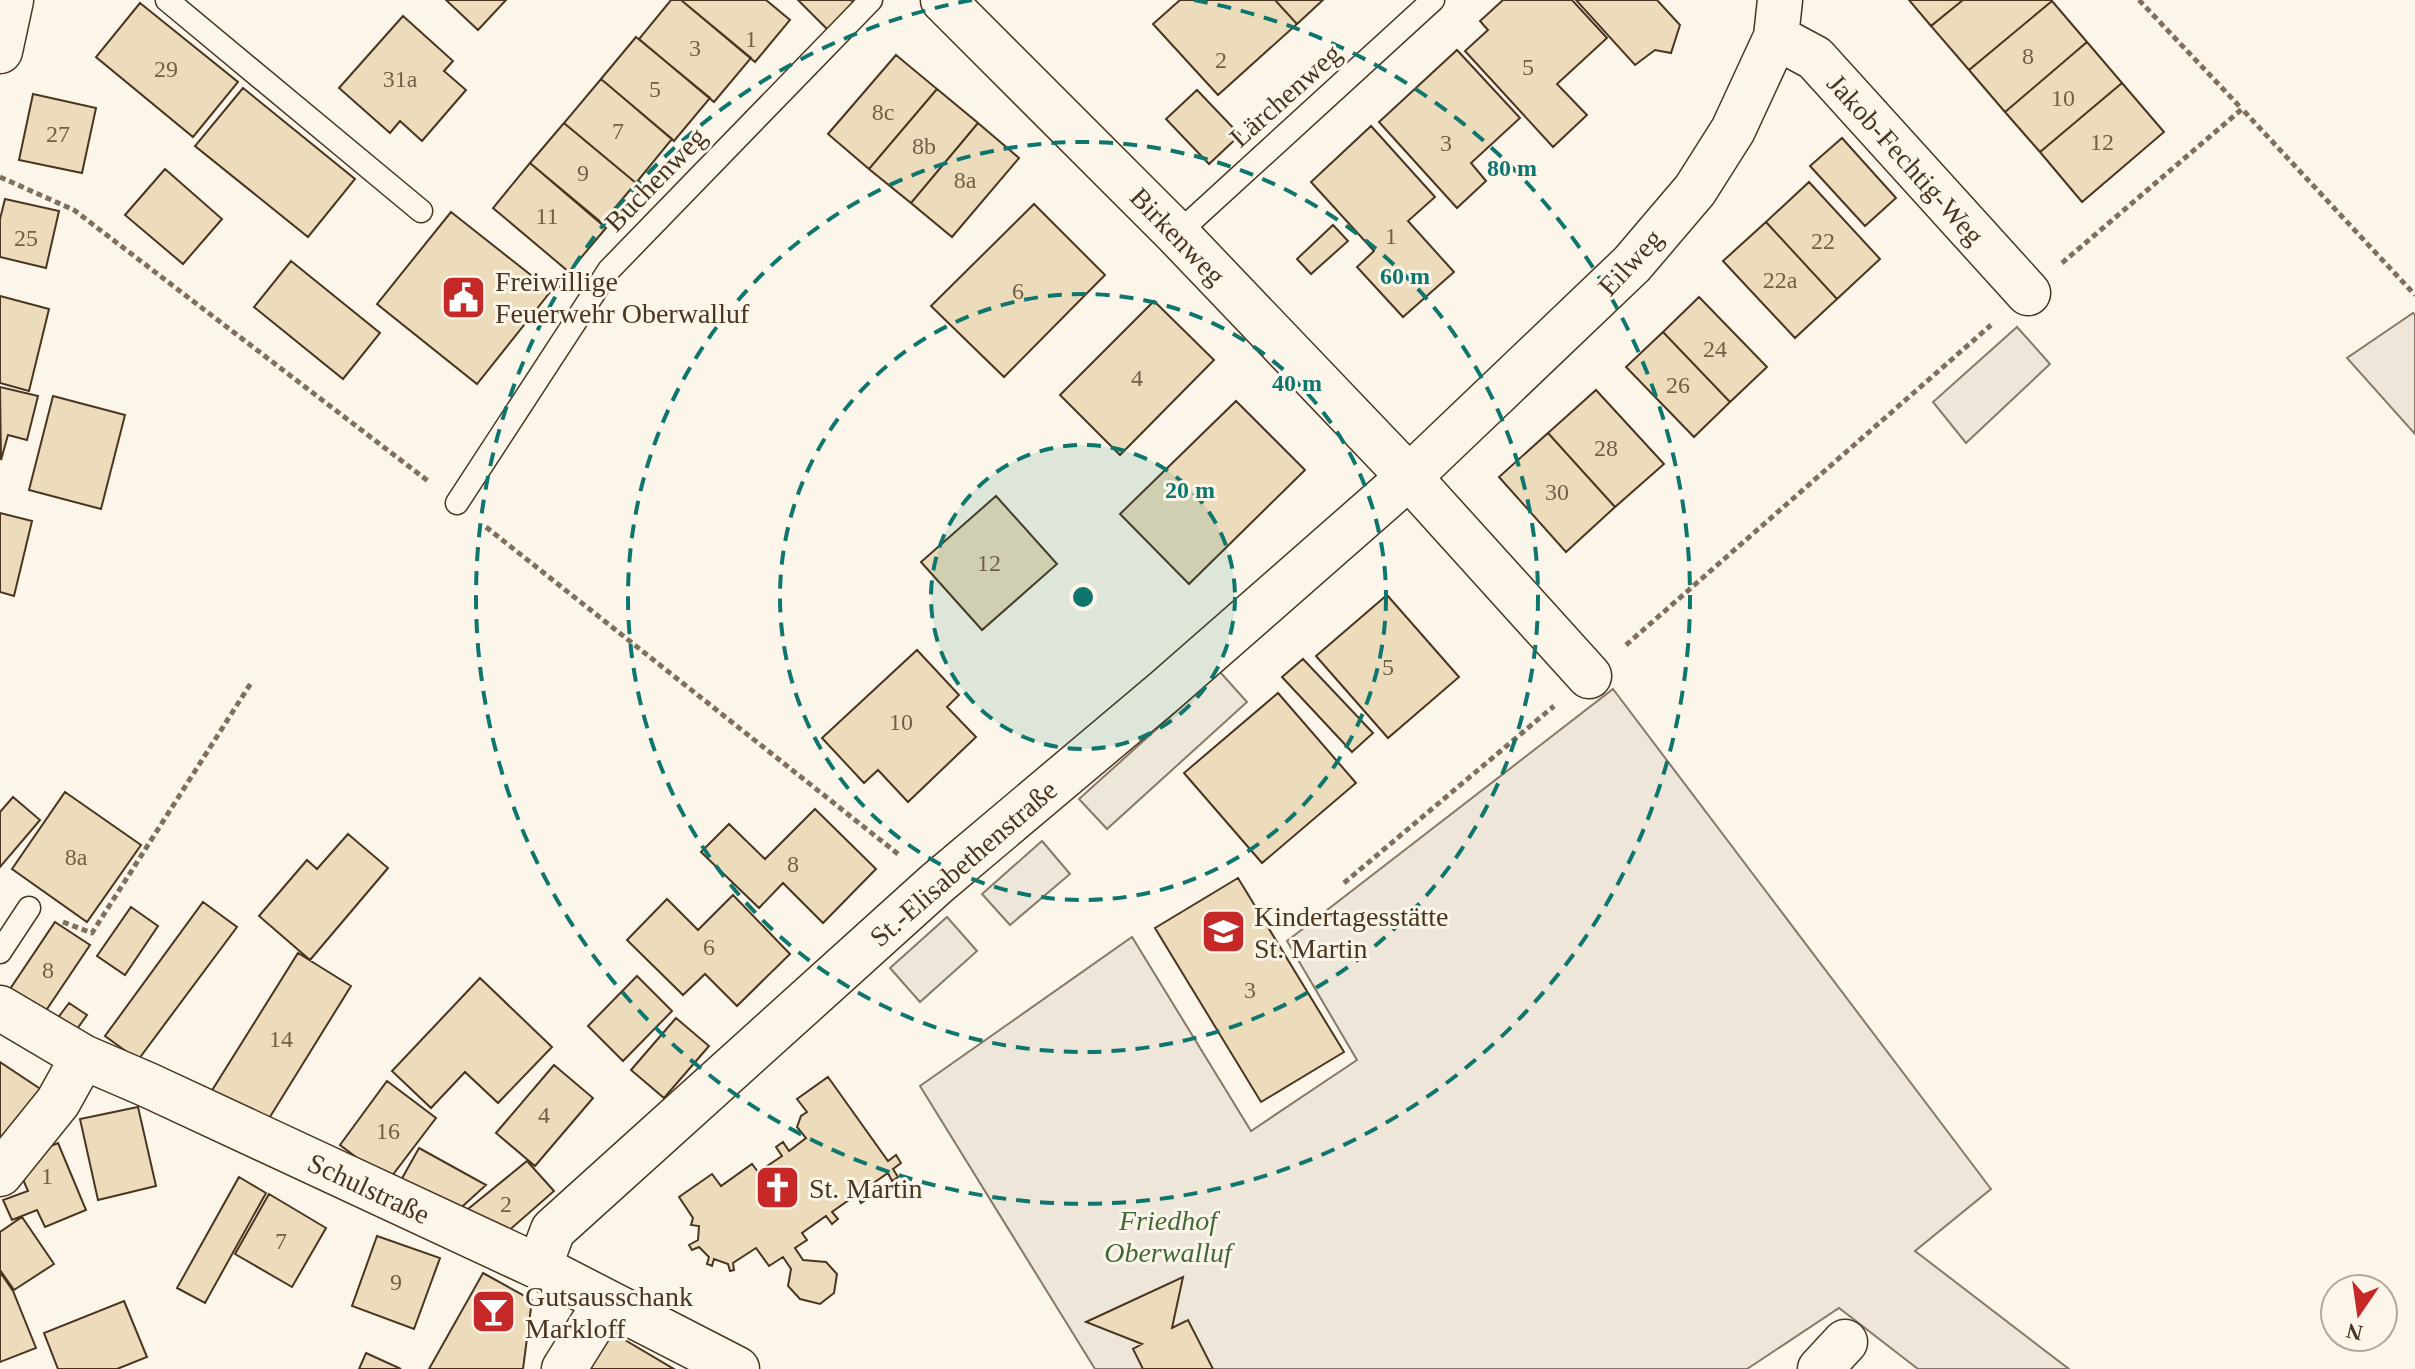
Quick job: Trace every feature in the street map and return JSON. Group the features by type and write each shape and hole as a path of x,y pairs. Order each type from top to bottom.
{"street":[{"path":"0,51 11,0"},
{"name":"Birkenweg","path":"943,0 1177,234 1409,477 1589,676"},
{"name":"Jakob-Fechtig-Weg","path":"1778,18 2028,293"},
{"name":"Eilweg","path":"1409,477 1632,264 1695,190 1733,130 1778,18"},
{"name":"St.-Elisabethenstraße","path":"539,1267 553,1230 936,884 1165,691 1409,477"},
{"name":"Schulstraße","path":"0,1008 83,1057 539,1267 737,1369"},
{"path":"0,1174 58,1102 83,1057"},
{"path":"564,1369 606,1302"}],"lane":[{"path":"167,0 421,211"},
{"name":"Buchenweg","path":"457,503 609,270 871,0"},
{"name":"Lärchenweg","path":"1177,234 1433,0"},
{"path":"0,952 29,908"}],"path":[{"path":"2139,0 2415,295"},
{"path":"1344,883 1589,676 2242,109"},
{"path":"29,908 92,933 251,683"}],"green space":[{"path":"2413,313 2415,315 2415,434 2347,358"},
{"name":"Friedhof Oberwalluf","path":"1613,689 1991,1189 1915,1251 2069,1369 1918,1369 1839,1308 1747,1369 1095,1369 920,1086 1132,937 1251,1131 1357,1060 1287,941"}],"shaded area":[{"path":"2017,327 2050,364 1966,443 1933,402"},
{"path":"1220,672 1247,702 1107,829 1079,799"},
{"path":"1042,841 1070,874 1010,925 982,894"},
{"path":"947,917 977,951 920,1002 890,968"}],"building":[{"path":"446,0 506,0 478,30"},
{"path":"671,0 681,0 751,58 714,102 639,39"},
{"path":"681,0 766,0 790,20 755,62"},
{"path":"798,0 851,0 855,4 828,30"},
{"path":"1180,0 1275,0 1297,24 1218,95 1153,24"},
{"path":"1275,0 1323,0 1297,24"},
{"path":"1503,0 1572,0 1607,38 1557,84 1587,115 1553,147 1465,51 1488,30 1480,21"},
{"path":"1576,0 1657,0 1680,25 1671,53 1655,50 1635,65"},
{"path":"1909,0 1963,0 1931,26"},
{"path":"1963,0 2052,1 1969,70 1931,26"},
{"path":"2052,1 2087,42 2005,112 1969,70"},
{"path":"140,3 238,82 193,137 96,57"},
{"path":"403,16 453,61 444,71 466,90 422,141 400,121 390,133 339,88"},
{"path":"636,37 710,98 674,141 601,79"},
{"path":"2087,42 2122,83 2040,152 2005,112"},
{"path":"1457,50 1520,118 1471,163 1486,181 1457,208 1379,122"},
{"path":"896,55 937,89 869,169 828,134"},
{"path":"601,79 672,139 636,183 564,123"},
{"path":"2122,83 2164,132 2082,202 2040,152"},
{"path":"243,88 355,179 308,237 195,146"},
{"path":"937,89 978,123 911,203 869,169"},
{"path":"1197,90 1240,135 1209,164 1166,119"},
{"path":"33,94 96,108 82,173 19,160"},
{"path":"564,123 636,183 602,223 530,163"},
{"path":"978,123 1019,158 952,237 911,203"},
{"path":"1371,126 1435,197 1408,221 1454,272 1403,317 1357,267 1374,251 1311,182"},
{"path":"1842,138 1896,198 1865,226 1810,166"},
{"path":"530,163 606,228 569,272 493,208"},
{"path":"165,169 222,219 183,264 125,215"},
{"path":"1809,182 1880,259 1837,299 1766,222"},
{"path":"5,199 59,211 46,268 0,257 0,219"},
{"path":"1034,204 1105,275 1004,377 931,306"},
{"name":"Freiwillige Feuerwehr Oberwalluf","path":"451,212 551,291 477,384 377,304"},
{"path":"1766,222 1837,299 1795,338 1723,261"},
{"path":"1333,225 1348,241 1311,274 1297,259"},
{"path":"291,261 380,333 343,379 254,307"},
{"path":"0,296 49,309 29,391 0,383"},
{"path":"1699,297 1767,367 1730,402 1663,332"},
{"path":"1154,301 1214,360 1120,455 1060,395"},
{"path":"1663,332 1730,402 1694,437 1626,367"},
{"path":"0,387 38,396 27,440 8,435 1,460"},
{"path":"1596,390 1664,464 1615,507 1548,433"},
{"path":"53,396 125,415 101,509 29,490"},
{"path":"1236,401 1305,470 1189,584 1120,514"},
{"path":"1548,433 1615,507 1566,552 1499,477"},
{"path":"996,496 1057,564 982,630 921,562"},
{"path":"0,513 32,521 14,596 0,592"},
{"path":"1387,595 1459,677 1388,738 1316,656"},
{"path":"917,650 959,695 947,707 976,737 908,802 878,770 864,783 822,738"},
{"path":"1303,659 1373,733 1352,752 1282,677"},
{"path":"1278,693 1356,783 1262,863 1184,773"},
{"path":"65,792 141,845 87,922 12,869"},
{"path":"13,797 40,820 0,867 0,812"},
{"path":"815,809 876,869 823,923 783,883 759,908 701,852 729,824 765,859"},
{"path":"348,834 388,868 310,960 259,916 307,860 317,869"},
{"name":"Kindertagesstätte St. Martin","path":"1238,878 1344,1052 1261,1102 1155,928"},
{"path":"733,895 790,954 737,1006 705,974 683,995 627,940 667,899 698,930"},
{"path":"203,902 237,927 138,1060 105,1036"},
{"path":"131,907 158,926 125,975 97,956"},
{"path":"55,922 90,945 41,1018 6,995"},
{"path":"298,953 351,986 265,1125 211,1092"},
{"path":"637,976 672,1011 623,1061 588,1026"},
{"path":"480,978 552,1047 498,1103 465,1072 431,1108 392,1071"},
{"path":"69,1003 87,1015 72,1036 54,1023"},
{"path":"676,1018 709,1046 664,1098 631,1070"},
{"path":"0,1062 48,1094 12,1146 0,1138"},
{"path":"554,1065 593,1098 535,1166 496,1133"},
{"name":"St. Martin","path":"828,1077 888,1161 896,1155 901,1163 893,1169 898,1177 892,1181 888,1173 862,1191 867,1199 861,1203 856,1195 832,1212 838,1219 832,1224 826,1216 802,1233 807,1240 795,1248 803,1260 826,1262 837,1274 834,1293 820,1304 800,1299 788,1286 791,1269 783,1257 769,1266 756,1248 733,1263 734,1270 730,1271 728,1264 714,1259 712,1266 707,1264 709,1257 699,1247 692,1250 689,1245 698,1240 699,1226 691,1225 693,1218 679,1197 712,1174 721,1186 752,1164 758,1172 782,1156 776,1147 783,1142 789,1151 806,1138 797,1127 801,1116 807,1112 797,1099"},
{"path":"387,1081 436,1118 388,1181 340,1145"},
{"path":"138,1107 156,1186 98,1200 80,1119"},
{"path":"58,1143 86,1210 45,1227 37,1210 12,1220 3,1200 28,1191 15,1161"},
{"path":"419,1148 486,1185 454,1214 400,1182"},
{"path":"527,1161 554,1191 498,1240 457,1218"},
{"path":"239,1177 266,1193 205,1303 177,1288"},
{"path":"269,1194 326,1228 292,1287 235,1254"},
{"path":"22,1217 54,1264 14,1290 0,1270 0,1232"},
{"path":"377,1236 440,1258 414,1329 352,1306"},
{"path":"0,1272 13,1291 36,1348 0,1362"},
{"path":"483,1273 532,1300 523,1369 429,1369"},
{"path":"1183,1277 1172,1328 1188,1320 1213,1369 1143,1369 1133,1349 1142,1344 1086,1322"},
{"path":"124,1301 147,1357 117,1369 58,1369 44,1333"},
{"path":"608,1330 674,1369 585,1369"},
{"path":"366,1353 401,1369 359,1369"}],"place":[{"name":"Freiwillige Feuerwehr Oberwalluf","path":"464,297"},
{"name":"Kindertagesstätte St. Martin","path":"1223,932"},
{"name":"St. Martin","path":"778,1188"},
{"name":"Gutsausschank Markloff","path":"494,1312"}]}
